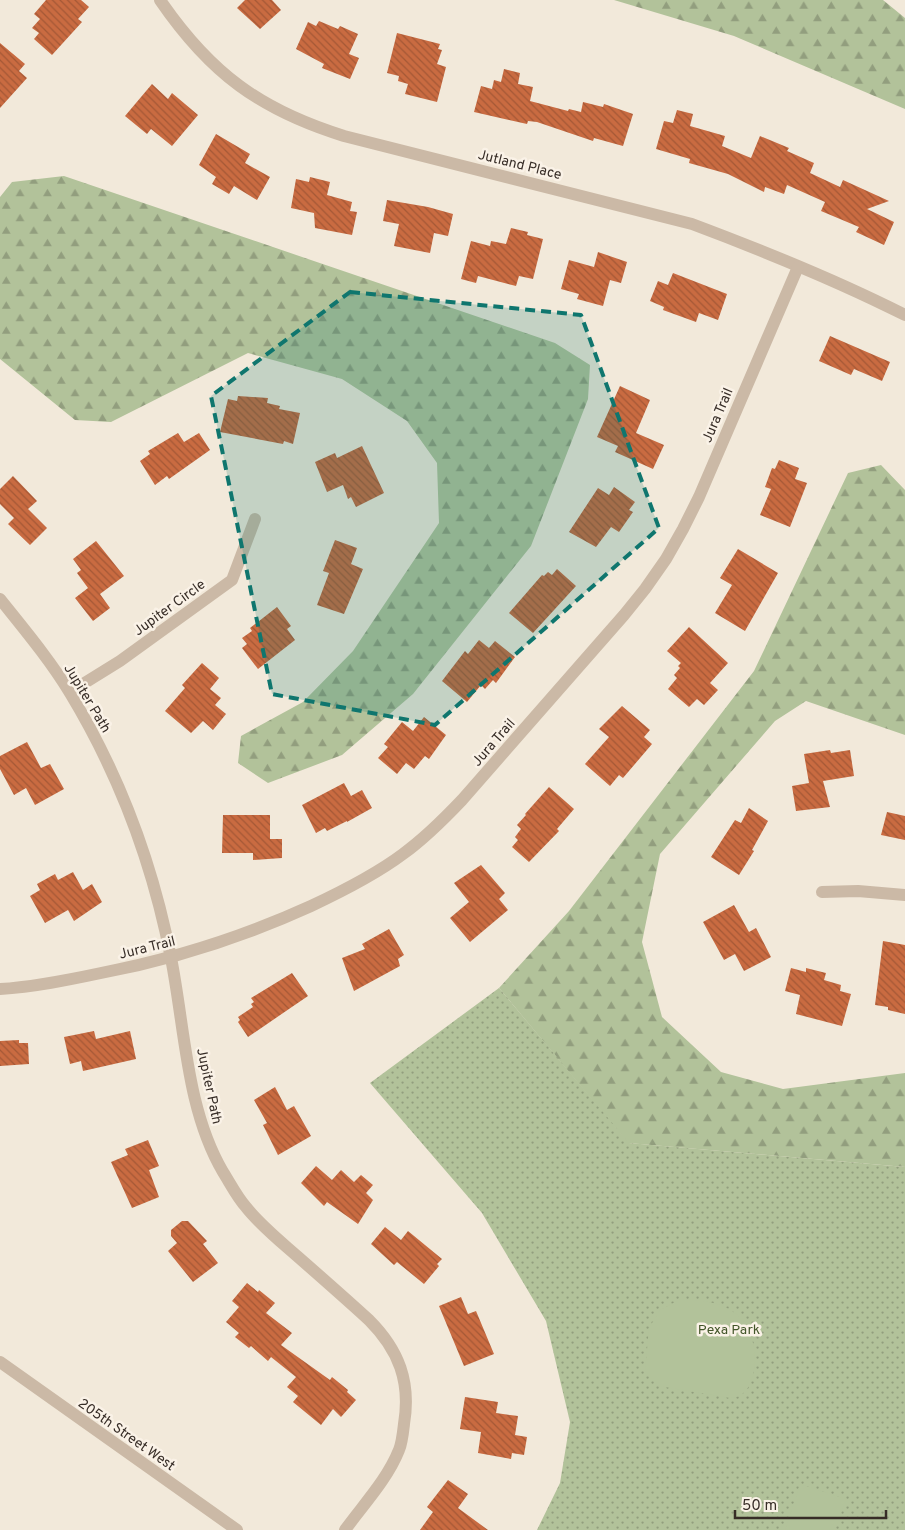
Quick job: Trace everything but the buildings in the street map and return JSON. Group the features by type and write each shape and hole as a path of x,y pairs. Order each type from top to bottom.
{"street":[{"name":"Jutland Place","path":"160,0 187,37 226,76 248,93 294,119 344,136 692,224 798,267 905,315"},
{"name":"Jura Trail","path":"0,989 46,985 134,967 228,940 333,896 404,854 436,827 462,800 624,615 666,559 699,496 798,267"},
{"name":"Jupiter Circle","path":"70,692 120,661 232,580 255,519"},
{"name":"Jupiter Path","path":"0,600 40,650 70,692 104,756 133,823 155,890 171,957 194,1093 204,1134 222,1171 245,1207 275,1237 383,1334 394,1351 402,1370 407,1408 400,1449 389,1470 345,1530"},
{"path":"822,892 858,891 905,895"},
{"name":"205th Street West","path":"0,1362 237,1530"}],"highlighted area":[{"path":"350,292 581,315 659,528 435,725 272,694 211,396"}],"green space":[{"path":"614,0 883,0 905,18 905,109 734,36"},
{"path":"64,176 555,343 590,365 588,399 531,546 413,694 342,755 268,783 238,763 241,736 303,702 353,651 439,523 437,463 407,421 342,379 248,353 111,422 75,420 0,359 0,197 12,182"},
{"path":"881,465 905,490 905,735 806,701 775,721 660,854 642,942 662,1017 721,1072 783,1089 905,1073 905,1167 628,1143 499,988 569,911 754,671 848,473"},
{"name":"Pexa Park","path":"499,988 629,1143 905,1167 905,1530 537,1530 560,1483 570,1422 546,1321 482,1213 370,1083"},
{"path":"681,1299 705,1301 719,1305 733,1312 746,1324 753,1344 754,1368 748,1388 740,1396 730,1398 659,1386 645,1371 649,1328 660,1310"},
{"path":"800,1484 846,1499 835,1530 785,1530"}]}
